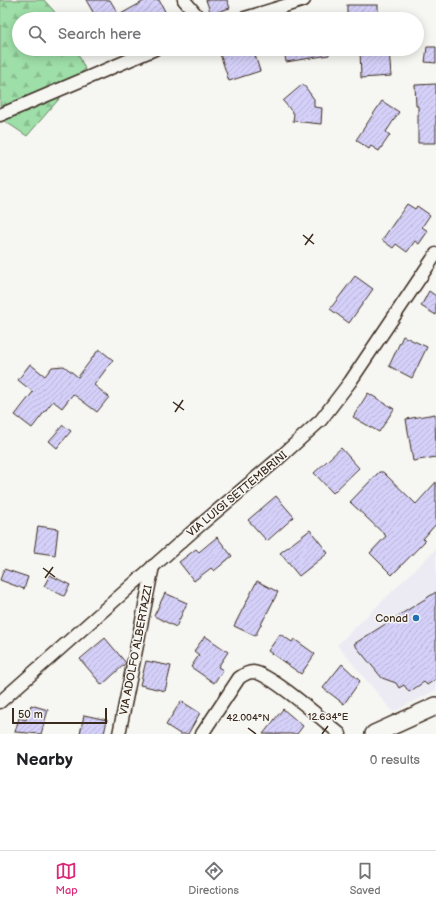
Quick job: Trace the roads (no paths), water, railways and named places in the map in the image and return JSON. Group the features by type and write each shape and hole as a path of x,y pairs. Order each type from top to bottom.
{"main road":[{"path":"374,734 436,706"}],"street":[{"path":"184,0 194,12"},
{"path":"265,12 304,0"},
{"path":"0,115 139,56"},
{"name":"VIA LUIGI SETTEMBRINI","path":"0,702 321,420 350,382 436,254"},
{"name":"VIA ADOLFO ALBERTAZZI","path":"119,734 153,566"},
{"path":"202,734 239,678 250,672 259,674 268,679 340,734"}],"place":[{"name":"Conad","path":"416,618"}]}
